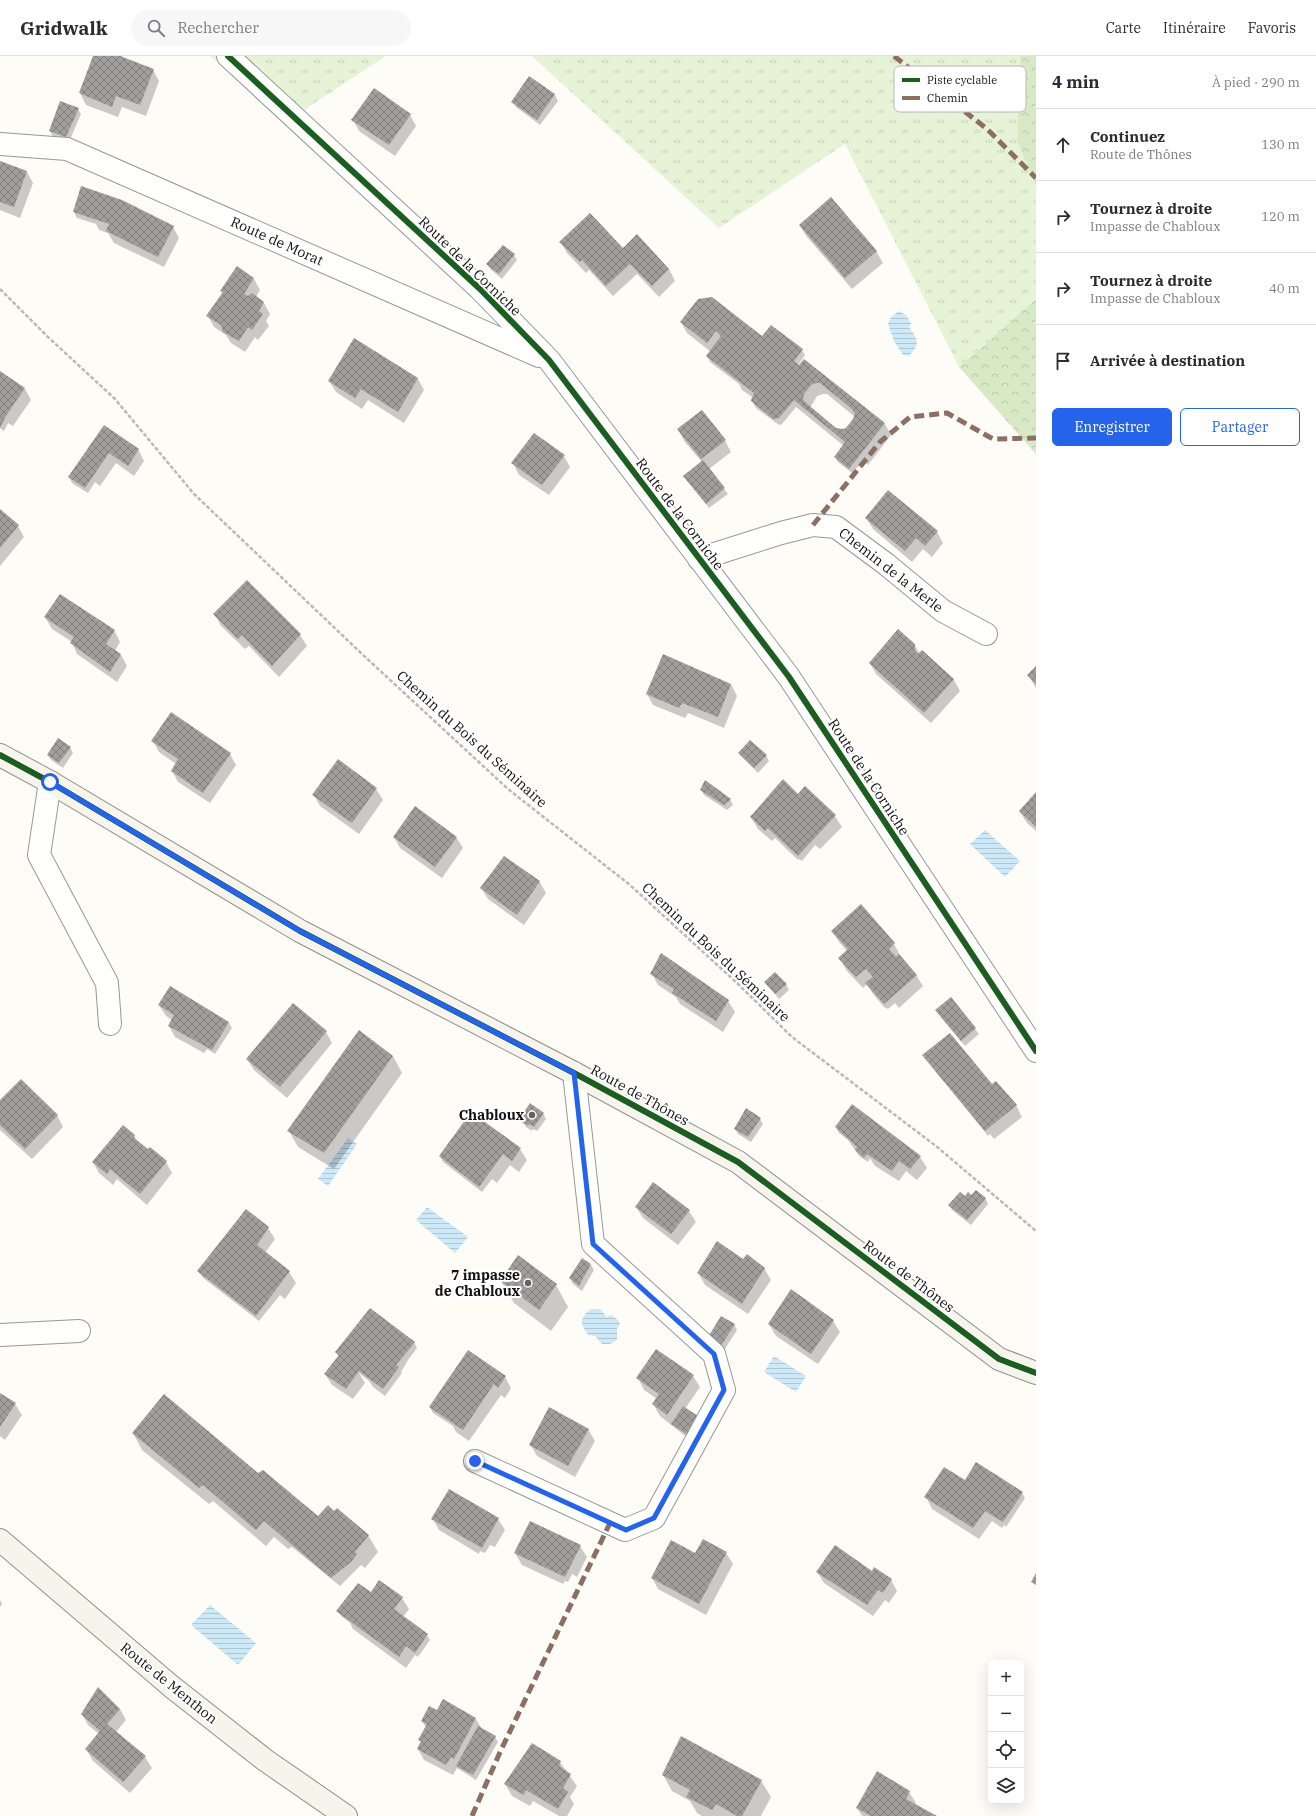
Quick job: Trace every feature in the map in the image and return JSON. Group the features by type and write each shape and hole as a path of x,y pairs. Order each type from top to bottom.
{"main road":[{"name":"Route de Thônes","path":"0,755 50,782 300,931 574,1073 738,1162 999,1358 1036,1373"},
{"name":"Route de Menthon","path":"0,1540 172,1687 266,1760 346,1816"}],"street":[{"name":"Route de la Corniche","path":"228,56 480,289 549,360 789,677 1036,1051"},
{"name":"Route de Morat","path":"0,144 67,149 549,360"},
{"name":"Chemin de la Merle","path":"699,559 781,533 813,525 836,527 886,564 943,612 986,634"},
{"path":"50,782 39,855 107,983 110,1024"},
{"path":"475,1461 626,1530 654,1518 724,1390 714,1354 593,1244 574,1073"},
{"path":"0,1335 79,1331"}],"green space":[{"path":"210,56 386,56 295,116"},
{"path":"532,56 1020,56 1020,66 894,66 894,112 1018,112 1017,140 1036,187 1036,299 959,367 845,144 719,228"},
{"path":"1020,56 1036,56 1036,187 1017,140 1018,112 1026,112 1026,66 1020,66"},
{"path":"1036,299 1036,454 959,367"}],"water":[{"path":"899,311 907,316 911,324 909,327 917,342 917,345 909,356 903,355 894,341 888,324 891,317"},
{"path":"985,830 1020,861 1005,877 970,844"},
{"path":"348,1138 357,1144 328,1186 318,1179"},
{"path":"427,1207 468,1237 455,1253 416,1220"},
{"path":"591,1309 600,1309 607,1317 611,1315 618,1320 620,1324 617,1329 617,1340 610,1344 602,1344 595,1336 588,1335 583,1327 582,1321 584,1315"},
{"path":"774,1356 806,1376 796,1392 764,1372"},
{"path":"210,1605 256,1643 238,1665 191,1625"}],"building":[{"path":"93,56 120,56 154,69 140,105 116,96 112,107 79,93"},
{"path":"529,76 555,94 537,120 511,102"},
{"path":"374,88 411,114 389,145 351,120"},
{"path":"60,101 79,108 66,137 49,131"},
{"path":"0,161 27,171 14,207 0,202"},
{"path":"81,186 122,200 174,226 158,257 106,231 109,224 73,212"},
{"path":"831,197 877,251 845,278 799,225"},
{"path":"590,213 623,248 637,234 669,269 652,286 630,264 606,286 582,260 580,262 559,242"},
{"path":"503,245 515,254 499,274 486,264"},
{"path":"237,266 254,278 244,294 248,296 252,293 264,302 259,311 263,314 252,330 248,327 239,341 223,332 221,325 206,316 223,292 220,291"},
{"path":"712,297 762,336 771,325 803,349 794,361 799,365 804,359 885,423 849,469 834,457 845,442 794,400 779,418 773,419 751,401 754,393 706,356 721,336 716,331 707,343 680,322 698,299","holes":["820,383 852,409 855,414 846,428 836,428 803,399 804,394 811,385"]},
{"path":"354,338 418,378 398,412 361,389 355,398 328,381"},
{"path":"0,371 25,388 6,416 0,428"},
{"path":"702,410 726,440 701,459 677,429"},
{"path":"104,425 139,449 128,466 109,453 85,488 68,477"},
{"path":"534,433 565,455 542,485 511,463"},
{"path":"703,460 725,488 706,504 683,476"},
{"path":"888,490 938,531 925,546 916,538 905,551 865,518"},
{"path":"0,509 19,525 0,548"},
{"path":"247,580 301,634 272,666 242,635 238,639 213,614"},
{"path":"60,594 115,630 106,644 121,654 110,672 70,643 74,637 44,617"},
{"path":"898,629 915,644 915,651 918,654 922,650 954,679 924,713 869,663"},
{"path":"663,654 731,684 718,717 682,703 679,708 646,694"},
{"path":"1036,666 1036,684 1027,675"},
{"path":"171,712 231,753 203,793 171,771 178,759 151,741"},
{"path":"58,738 71,747 59,763 47,755"},
{"path":"750,740 767,755 754,768 738,753"},
{"path":"338,759 377,788 352,823 312,795"},
{"path":"783,779 798,794 805,786 836,815 798,856 768,828 765,831 750,817"},
{"path":"705,780 731,799 724,805 700,790"},
{"path":"1036,792 1036,827 1019,811"},
{"path":"415,806 457,837 435,867 393,837"},
{"path":"504,856 540,881 517,915 480,888"},
{"path":"861,904 895,943 889,949 896,957 899,954 917,975 884,1004 865,983 873,977 866,969 856,977 838,958 848,949 831,931"},
{"path":"661,953 729,1000 716,1021 672,993 674,989 650,974"},
{"path":"775,972 787,984 775,994 764,982"},
{"path":"170,986 229,1022 212,1050 168,1026 174,1015 158,1005"},
{"path":"951,997 976,1028 961,1041 935,1010"},
{"path":"293,1003 327,1031 280,1087 246,1059"},
{"path":"359,1030 393,1056 324,1153 287,1131"},
{"path":"950,1033 992,1084 996,1081 1017,1105 985,1131 922,1055"},
{"path":"21,1079 58,1115 25,1149 0,1125 0,1100"},
{"name":"Chabloux","path":"530,1103 544,1113 534,1127 530,1124 528,1126 522,1122 520,1118"},
{"path":"852,1104 921,1156 910,1169 899,1161 892,1171 867,1154 864,1158 855,1150 857,1147 835,1127"},
{"path":"746,1108 761,1118 748,1137 734,1129"},
{"path":"471,1112 521,1148 512,1161 503,1154 479,1187 439,1156"},
{"path":"123,1125 135,1135 134,1138 148,1149 150,1147 167,1161 140,1194 110,1169 107,1174 92,1162"},
{"path":"653,1182 690,1210 671,1234 635,1207"},
{"path":"976,1190 986,1198 967,1220 948,1205 960,1192 965,1196 968,1192 971,1195"},
{"path":"246,1209 269,1227 257,1245 290,1271 256,1316 197,1271"},
{"path":"717,1241 743,1259 747,1254 765,1268 742,1304 697,1273"},
{"name":"7 impasse de Chabloux","path":"518,1255 557,1284 539,1310 500,1281"},
{"path":"582,1258 591,1264 579,1286 569,1278"},
{"path":"791,1289 834,1320 811,1354 768,1324"},
{"path":"370,1308 415,1342 396,1365 399,1367 383,1389 359,1371 346,1389 324,1374 339,1355 335,1352"},
{"path":"721,1316 735,1324 720,1347 708,1337"},
{"path":"656,1349 694,1375 667,1415 652,1404 659,1394 636,1378"},
{"path":"468,1350 506,1376 498,1388 494,1384 463,1430 429,1407"},
{"path":"0,1393 16,1403 0,1427"},
{"path":"164,1394 258,1473 263,1470 318,1516 328,1505 334,1511 337,1508 369,1535 355,1552 357,1554 351,1562 331,1578 264,1521 256,1530 203,1485 199,1488 132,1433"},
{"path":"683,1406 698,1416 686,1434 671,1424"},
{"path":"549,1407 589,1429 568,1466 529,1445"},
{"path":"976,1462 1023,1492 1003,1522 985,1511 973,1528 924,1497 944,1467 965,1480"},
{"path":"449,1489 499,1518 482,1548 431,1519"},
{"path":"530,1521 581,1545 565,1577 514,1553"},
{"path":"703,1539 727,1552 699,1604 651,1578 671,1540 695,1553"},
{"path":"835,1545 872,1571 874,1567 892,1579 883,1593 878,1590 867,1605 816,1572"},
{"path":"1036,1573 1036,1585 1031,1582"},
{"path":"379,1580 403,1597 394,1609 428,1634 415,1653 406,1646 399,1657 336,1611 358,1583 371,1592"},
{"path":"98,1687 120,1709 107,1724 146,1756 123,1782 85,1749 100,1731 81,1714"},
{"path":"443,1699 476,1718 454,1759 451,1757 446,1765 417,1749 421,1741 418,1740 427,1724 421,1721 429,1706 437,1710"},
{"path":"478,1726 496,1736 473,1775 456,1766"},
{"path":"681,1736 762,1780 742,1816 737,1816 716,1804 712,1810 686,1797 690,1790 662,1775"},
{"path":"532,1743 561,1761 559,1766 571,1774 563,1788 568,1792 558,1809 526,1790 524,1795 504,1784"},
{"path":"877,1771 910,1791 906,1799 937,1816 871,1816 856,1808"}],"marked path":[{"path":"894,56 907,66"},
{"path":"965,112 987,129 1036,178"},
{"path":"813,525 880,442 910,417 947,413 993,439 1036,438"},
{"path":"472,1816 501,1750 610,1523"}],"cycle path":[{"path":"228,56 480,289 549,360 789,677 1036,1051"},
{"path":"0,755 50,782 300,931 574,1073 738,1162 999,1359 1036,1373"}],"place":[{"name":"Chabloux","path":"532,1115"},
{"name":"7 impasse de Chabloux","path":"528,1283"}],"route":[{"path":"50,782 300,931 574,1073 593,1244 714,1354 724,1390 654,1518 626,1530 475,1461"}]}
